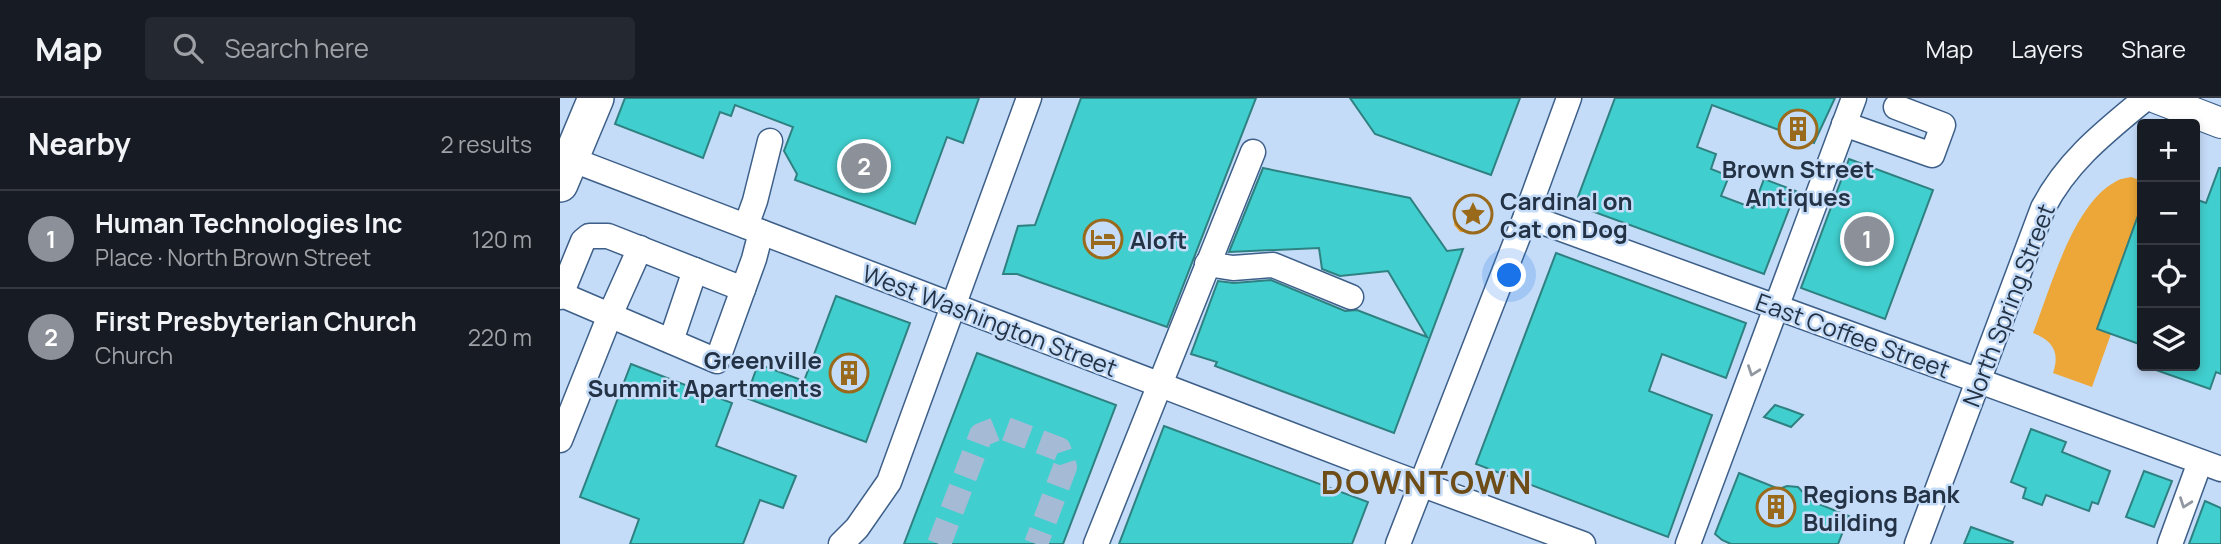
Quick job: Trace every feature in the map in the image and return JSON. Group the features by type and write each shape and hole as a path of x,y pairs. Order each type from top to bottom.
{"highway":[{"path":"564,166 596,98"}],"main road":[{"path":"2155,98 2221,123"}],"street":[{"path":"841,544 857,528 889,482 1029,98"},
{"path":"1398,544 1569,98"},
{"path":"1688,544 1854,98"},
{"name":"North Spring Street","path":"1917,544 2043,208 2054,186 2074,161 2097,139 2146,98"},
{"path":"1844,124 1932,155 1943,125 1896,107"},
{"path":"743,289 608,236 589,236 583,241 560,295 717,361 743,289 755,201 770,141"},
{"path":"1096,544 1253,152"},
{"name":"West Washington Street","path":"564,166 753,229 1583,544"},
{"name":"East Coffee Street","path":"1525,216 2211,465"},
{"path":"560,440 640,248"},
{"path":"1208,264 1233,268 1273,265 1351,297"},
{"path":"671,341 695,270"},
{"path":"2170,544 2211,465"}],"shaded area":[{"path":"2131,177 2137,179 2137,218 2097,329 2111,334 2092,387 2053,373 2056,359 2053,348 2046,340 2033,333 2055,272 2075,228 2100,193 2121,179"},
{"path":"1476,202 1485,207 1487,218 1474,232 1460,232 1454,225 1458,212"}],"building":[{"path":"625,98 979,98 963,143 947,137 915,224 795,180 797,174 784,151 793,127 735,105 731,116 720,112 703,158 615,124"},
{"path":"1081,98 1256,98 1167,327 1017,274 1003,274 1018,226 1035,225"},
{"path":"1350,98 1520,98 1491,175 1375,134"},
{"path":"1615,98 1835,98 1814,143 1712,105 1697,147 1716,154 1711,169 1729,176 1721,196 1753,208 1764,179 1796,191 1764,274 1575,205"},
{"path":"1849,159 1933,190 1885,319 1801,288"},
{"path":"1263,168 1410,198 1447,251 1463,249 1394,433 1215,366 1217,362 1191,354 1218,281 1234,283 1271,280 1345,311 1357,310 1427,337 1388,271 1340,276 1322,269 1319,248 1229,252"},
{"path":"2221,168 2221,374 2216,372 2210,389 2159,371 2200,371 2200,201 2206,203"},
{"path":"2137,218 2137,343 2097,329"},
{"path":"1556,253 1746,323 1726,378 1662,354 1649,391 1712,415 1668,537 1476,464"},
{"name":"Greenville Summit Apartments","path":"836,296 910,323 866,442 746,398 758,364 804,381"},
{"path":"977,353 1116,405 1063,544 904,544"},
{"path":"631,364 732,403 716,446 796,476 783,508 760,500 743,544 630,544 639,519 580,497"},
{"path":"1775,405 1803,415 1791,427 1764,417"},
{"path":"1164,426 1368,502 1352,544 1119,544"},
{"path":"2031,429 2066,442 2062,452 2110,471 2098,504 2092,502 2089,511 2046,495 2042,505 2023,498 2026,488 2011,482"},
{"path":"2144,471 2172,481 2154,527 2126,517"},
{"name":"Regions Bank Building","path":"1739,473 1779,489 1787,486 1798,487 1811,501 1849,516 1838,544 1731,544 1722,540 1715,534"},
{"path":"2205,501 2221,508 2221,544 2189,544"},
{"path":"1971,527 2013,542 1964,544"}],"tunnel":[{"path":"939,544 981,435 1001,427 1059,449 1065,467 1036,544"}],"place":[{"name":"Brown Street Antiques","path":"1798,129"},
{"name":"First Presbyterian Church","path":"864,166"},
{"name":"Cardinal on Cat on Dog","path":"1473,214"},
{"name":"Aloft","path":"1103,239"},
{"name":"Human Technologies Inc","path":"1867,239"},
{"name":"Greenville Summit Apartments","path":"849,373"},
{"name":"Regions Bank Building","path":"1776,507"}],"district":[{"name":"DOWNTOWN","path":"1427,482"}]}
